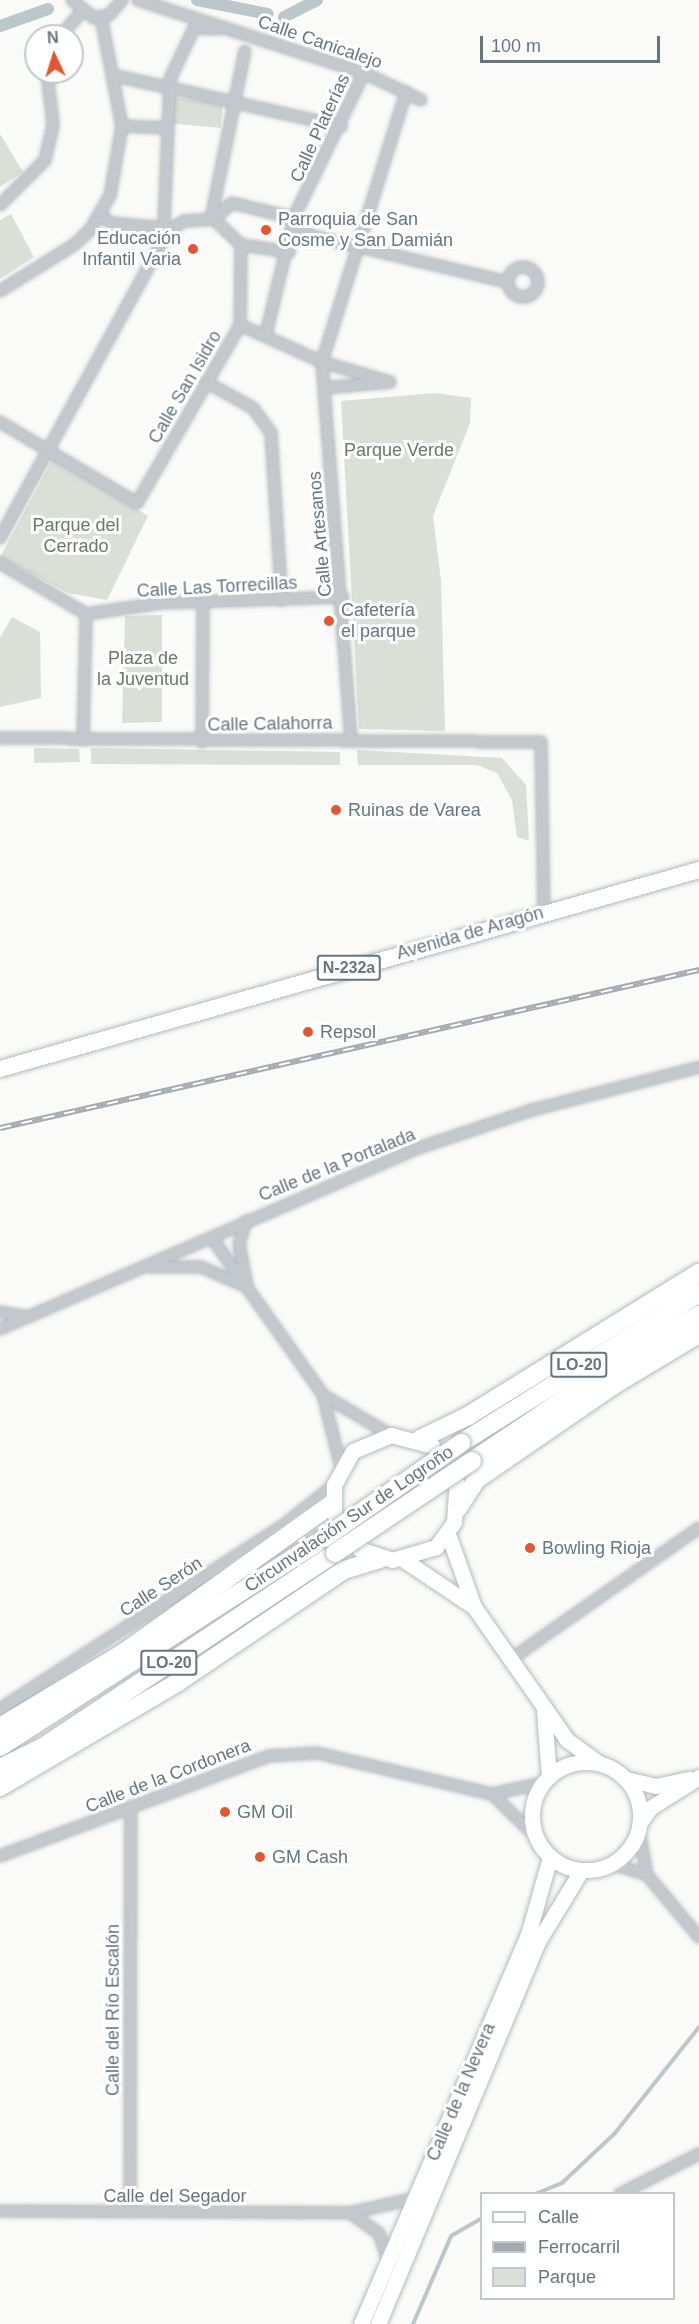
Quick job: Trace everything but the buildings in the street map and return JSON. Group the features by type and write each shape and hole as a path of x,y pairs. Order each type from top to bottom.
{"highway":[{"path":"427,1443 699,1273"},
{"name":"Circunvalación Sur de Logroño","path":"0,1748 324,1538 461,1443 699,1293"},
{"name":"Circunvalación Sur de Logroño","path":"0,1767 43,1747 625,1358 699,1316"},
{"path":"458,1508 477,1479 699,1335"},
{"path":"0,1728 123,1653 333,1509"},
{"path":"0,1787 178,1682 344,1570 380,1558"}],"main road":[{"name":"Avenida de Aragón","path":"0,1069 544,912 699,870"},
{"path":"333,1509 334,1485 340,1467 371,1440 391,1435 427,1443"},
{"path":"359,1549 380,1558 404,1560 421,1556 447,1534 458,1508 457,1483"},
{"path":"447,1534 474,1607 567,1740 626,1779 656,1786 698,1777"},
{"path":"404,1560 474,1607"},
{"path":"543,1706 546,1780"},
{"path":"599,1763 568,1765 546,1780 532,1807 536,1837 550,1857 581,1870 612,1864 640,1826 650,1808 698,1777"},
{"path":"626,1779 638,1799 640,1826"},
{"name":"Calle de la Nevera","path":"361,2324 389,2267 528,1935 550,1857"},
{"name":"Calle de la Nevera","path":"378,2324 538,1940 581,1870"}],"street":[{"path":"72,0 81,12 101,17"},
{"path":"101,17 122,0"},
{"name":"Calle Canicalejo","path":"138,0 364,73 421,100"},
{"path":"71,24 81,12"},
{"path":"0,291 74,245 101,216 110,196 122,126 101,17"},
{"path":"0,538 166,227 170,80 194,28 223,27"},
{"path":"213,219 237,104 245,51"},
{"name":"Calle Platerías","path":"266,334 290,252 293,225 364,73"},
{"path":"112,75 170,92 341,126"},
{"path":"0,205 45,160 53,124 48,84"},
{"path":"322,362 362,249 406,92"},
{"path":"122,126 167,128"},
{"path":"101,216 111,223 166,227 184,221 213,219 232,203 290,218 293,225 362,249 507,282"},
{"path":"213,219 241,245 290,252"},
{"name":"Calle San Isidro","path":"49,448 137,503 240,325 241,245"},
{"path":"240,325 266,334 322,362 390,382 324,388"},
{"name":"Calle Artesanos","path":"322,362 343,597 351,739"},
{"path":"207,382 253,408 271,433 282,601"},
{"path":"0,422 49,448"},
{"path":"0,563 86,614 83,740"},
{"name":"Calle Las Torrecillas","path":"86,614 203,601 282,601 343,597"},
{"path":"202,742 203,601"},
{"name":"Calle Calahorra","path":"0,738 202,742 351,739 541,742 544,912"},
{"name":"Calle de la Portalada","path":"0,1329 212,1238 246,1221 479,1126 699,1067"},
{"path":"246,1221 239,1244 248,1288"},
{"path":"212,1238 323,1395 340,1467"},
{"path":"144,1267 201,1267 248,1288"},
{"path":"0,1312 28,1317"},
{"path":"323,1395 391,1435"},
{"name":"Calle Serón","path":"0,1709 285,1524 334,1485"},
{"path":"511,1659 699,1528"},
{"name":"Calle de la Cordonera","path":"0,1856 131,1808 243,1763 294,1753 349,1759 492,1794 546,1780"},
{"path":"492,1794 536,1837"},
{"name":"Calle del Río Escalón","path":"130,2212 131,1808"},
{"path":"640,1826 647,1875 699,1937"},
{"path":"612,1864 647,1875"},
{"path":"622,2192 699,2154"},
{"name":"Calle del Segador","path":"0,2211 350,2213 416,2198"},
{"path":"350,2213 379,2233 389,2267"}],"green space":[{"path":"169,97 223,103 221,128 166,123"},
{"path":"0,134 23,172 0,187"},
{"path":"11,214 34,257 0,279 0,220"},
{"name":"Parque Verde","path":"435,393 471,398 470,423 433,516 441,581 445,731 359,729 341,401"},
{"name":"Parque del Cerrado","path":"54,457 148,516 107,600 68,593 0,557"},
{"name":"Plaza de la Juventud","path":"162,615 162,722 122,723 125,616"},
{"path":"12,617 40,632 41,698 0,707 0,638"},
{"path":"34,748 79,749 80,762 34,763"},
{"path":"91,748 340,752 340,765 91,764"},
{"path":"357,750 502,758 526,785 529,841 517,837 512,800 497,773 477,765 358,765"}],"waterway":[{"path":"197,0 268,14"},
{"path":"284,17 317,0"},
{"path":"0,26 48,9"},
{"path":"540,2192 562,2183 615,2133 699,2027"},
{"path":"413,2324 451,2236 480,2219"}],"railway":[{"path":"0,1128 699,970"}],"place":[{"name":"Parroquia de San Cosme y San Damián","path":"266,230"},
{"name":"Educación Infantil Varia","path":"193,249"},
{"name":"Cafetería el parque","path":"329,621"},
{"name":"Ruinas de Varea","path":"336,810"},
{"name":"Repsol","path":"308,1032"},
{"name":"Bowling Rioja","path":"530,1548"},
{"name":"GM Oil","path":"225,1812"},
{"name":"GM Cash","path":"260,1857"}]}
